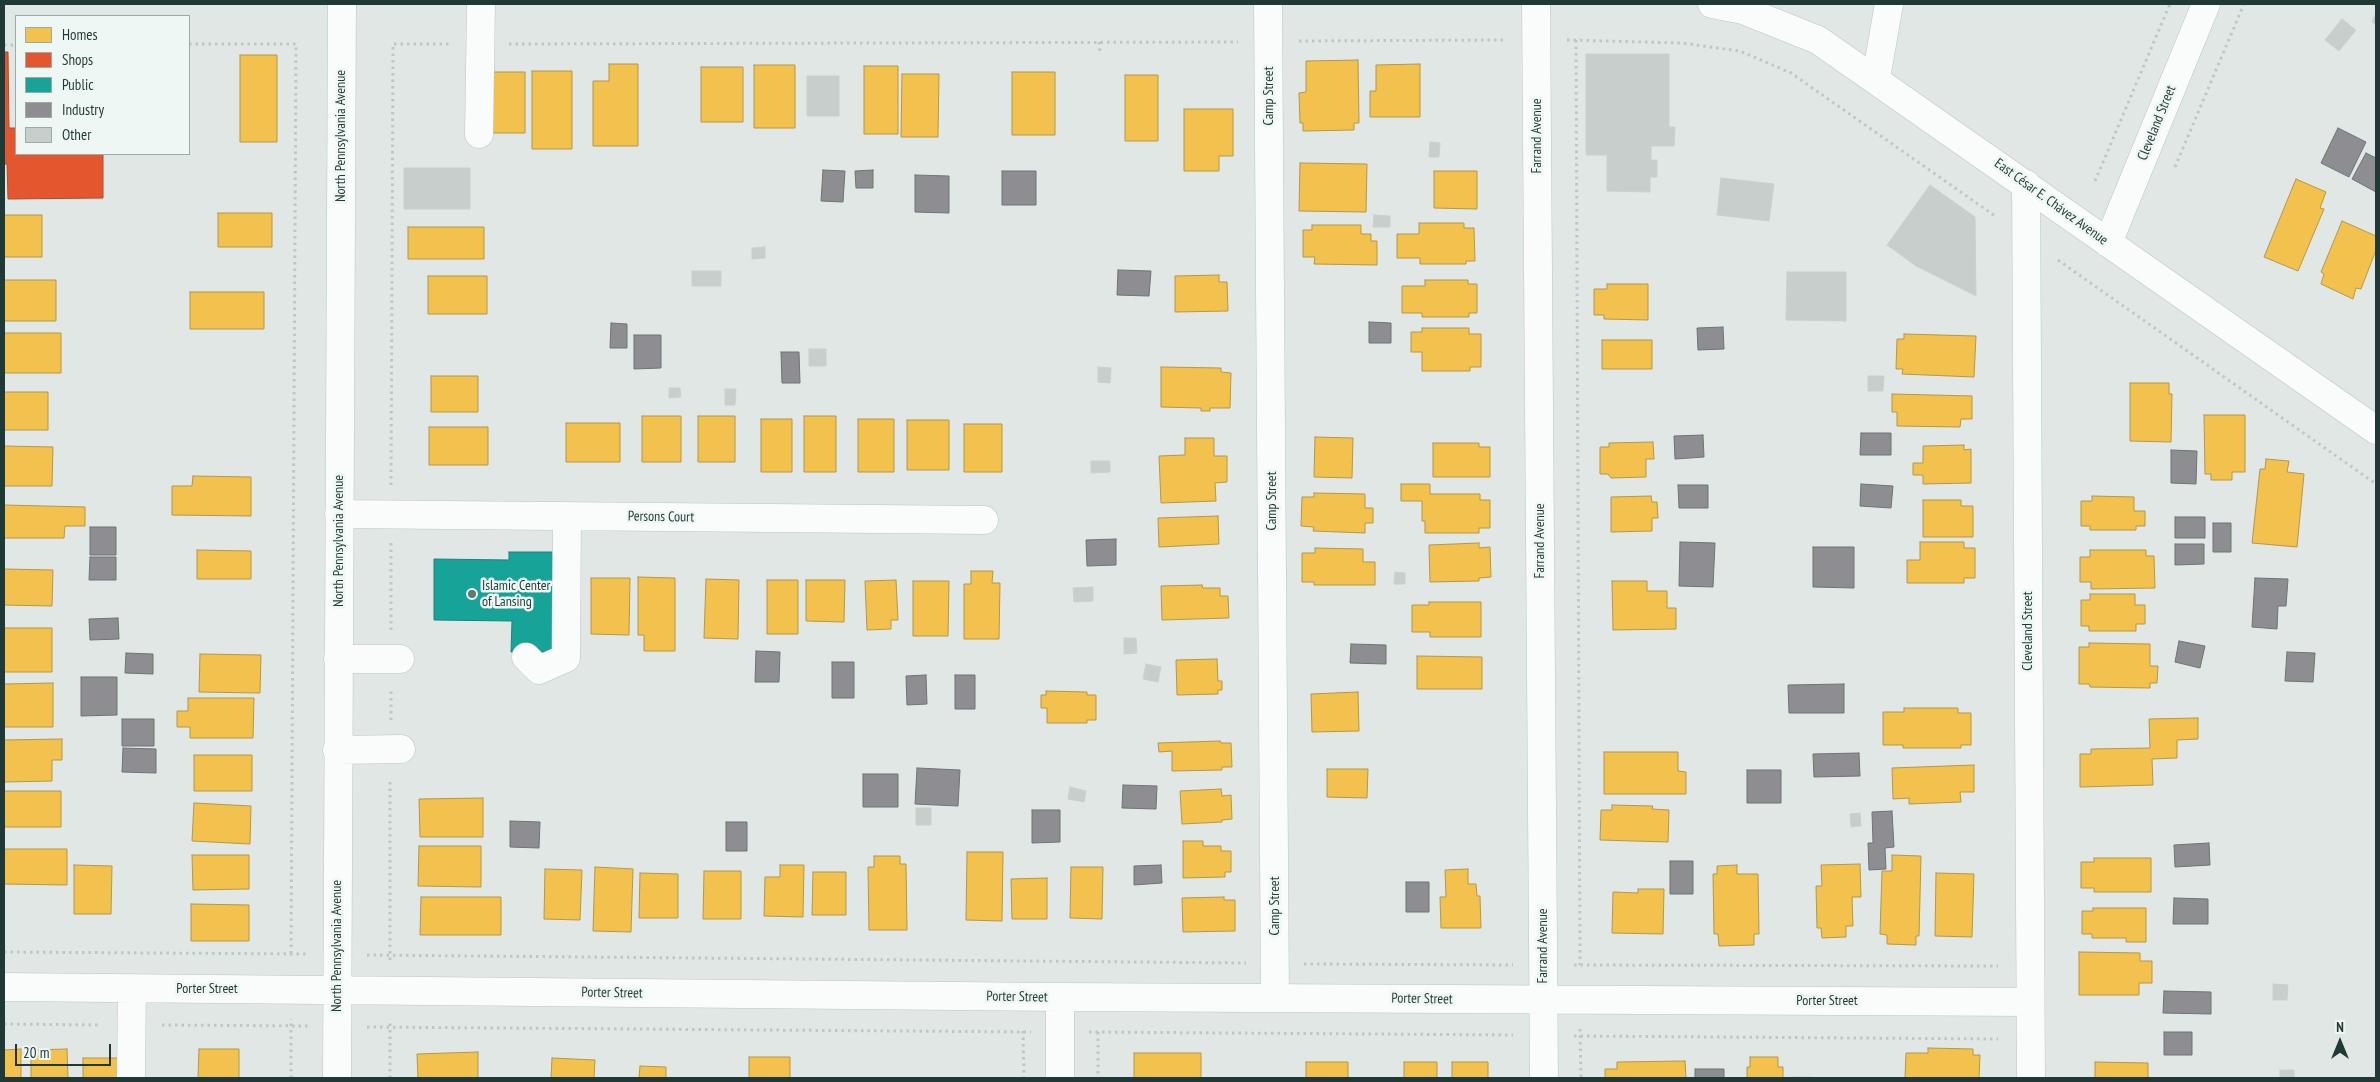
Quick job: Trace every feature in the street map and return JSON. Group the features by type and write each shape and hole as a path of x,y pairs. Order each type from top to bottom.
{"street":[{"name":"North Pennsylvania Avenue","path":"337,1078 336,954 342,4"},
{"path":"479,134 480,4"},
{"name":"Camp Street","path":"1268,4 1275,997"},
{"name":"Farrand Avenue","path":"1536,4 1544,1078"},
{"name":"East César E. Chávez Avenue","path":"1712,4 1744,7 1818,40 1876,78 2376,430"},
{"name":"Cleveland Street","path":"2108,243 2206,4"},
{"path":"1876,78 1883,7"},
{"name":"Cleveland Street","path":"2026,184 2030,1078"},
{"name":"Persons Court","path":"339,514 984,520"},
{"path":"526,657 539,670 566,658 567,516"},
{"path":"338,659 396,659"},
{"path":"337,750 396,749"},
{"name":"Porter Street","path":"4,987 1060,997 2030,1002"},
{"path":"131,1078 132,988"},
{"path":"1060,997 1060,1078"}],"path":[{"path":"2095,180 2170,4"},
{"path":"2172,175 2244,4"},
{"path":"1576,40 1581,1078"},
{"path":"390,1078 390,955 396,749 396,659 391,515 393,44 1576,40 1681,43 1740,51 1791,73 2376,484"},
{"path":"1099,42 1100,52"},
{"path":"190,44 296,44 291,1078"},
{"path":"4,952 1275,964 1998,966"},
{"path":"4,1024 1998,1039"},
{"path":"1098,1032 1098,1078"}],"building: Homes":[{"path":"240,55 277,55 277,142 240,142"},
{"path":"1358,60 1359,123 1354,123 1354,130 1303,131 1303,123 1300,123 1299,93 1306,92 1306,61"},
{"path":"609,64 638,64 638,146 593,146 593,81 609,81"},
{"path":"1420,64 1420,117 1370,117 1370,91 1376,91 1376,65"},
{"path":"754,65 795,65 795,128 754,128"},
{"path":"864,66 898,66 898,134 864,134"},
{"path":"701,67 743,67 743,122 701,122"},
{"path":"532,71 572,71 572,149 532,149"},
{"path":"484,72 525,72 525,133 484,133"},
{"path":"1012,72 1055,72 1055,135 1012,135"},
{"path":"902,74 939,74 938,137 901,137"},
{"path":"1125,75 1158,75 1158,141 1125,141"},
{"path":"1184,109 1233,109 1233,156 1219,156 1219,171 1184,171"},
{"path":"1300,163 1367,164 1366,212 1299,211"},
{"path":"1434,171 1477,171 1477,209 1434,208"},
{"path":"2296,179 2326,192 2320,208 2324,209 2298,271 2264,257"},
{"path":"218,213 272,213 272,247 218,247"},
{"path":"4,215 42,215 42,257 4,257"},
{"path":"2342,221 2376,236 2376,250 2361,289 2356,288 2353,299 2321,284 2324,274 2321,272"},
{"path":"1419,223 1464,223 1464,228 1474,228 1475,261 1466,261 1466,264 1420,264 1420,258 1397,258 1397,234 1419,234"},
{"path":"1312,225 1361,225 1361,234 1371,234 1371,241 1377,241 1377,265 1314,264 1315,257 1303,257 1303,230 1312,230"},
{"path":"408,227 484,227 484,259 408,259"},
{"path":"1219,275 1219,282 1227,282 1228,311 1175,312 1175,276"},
{"path":"428,276 487,276 487,314 428,314"},
{"path":"4,280 56,280 56,321 4,321"},
{"path":"1425,280 1468,280 1468,284 1477,284 1477,313 1469,313 1469,317 1422,317 1422,313 1402,313 1402,286 1425,286"},
{"path":"1607,284 1648,284 1648,320 1604,319 1604,315 1594,315 1594,289 1607,289"},
{"path":"190,292 264,292 264,329 190,329"},
{"path":"1422,328 1469,328 1469,334 1481,334 1481,367 1470,367 1470,371 1422,371 1422,352 1411,352 1411,332 1422,332"},
{"path":"4,333 61,333 61,373 4,373"},
{"path":"1904,334 1976,336 1974,377 1902,374 1903,369 1896,369 1897,339 1904,339"},
{"path":"1602,340 1652,340 1652,369 1602,369"},
{"path":"1161,367 1221,368 1221,372 1231,373 1230,408 1210,408 1210,411 1201,411 1201,408 1161,407"},
{"path":"431,376 478,376 478,412 431,412"},
{"path":"2130,383 2169,383 2169,394 2172,394 2171,442 2130,441"},
{"path":"4,392 48,392 48,430 4,430"},
{"path":"1892,394 1972,396 1972,419 1961,419 1960,427 1897,426 1897,412 1892,412"},
{"path":"2204,415 2245,415 2245,472 2232,472 2232,480 2211,480 2211,474 2205,474"},
{"path":"642,416 681,416 681,462 642,462"},
{"path":"698,416 735,416 735,462 698,462"},
{"path":"804,416 836,416 836,472 804,472"},
{"path":"761,419 792,419 792,472 761,472"},
{"path":"858,419 894,419 894,472 858,472"},
{"path":"907,420 949,420 949,470 907,470"},
{"path":"566,423 620,423 620,462 566,462"},
{"path":"964,424 1002,424 1002,472 964,472"},
{"path":"429,427 488,427 488,465 429,465"},
{"path":"1315,437 1353,438 1352,478 1314,477"},
{"path":"1185,438 1214,438 1214,456 1227,456 1227,482 1215,483 1216,501 1161,503 1159,456 1185,455"},
{"path":"1653,442 1654,459 1646,459 1646,477 1611,478 1608,474 1600,474 1600,447 1609,447 1609,443"},
{"path":"1433,443 1479,443 1479,447 1490,447 1490,477 1433,477"},
{"path":"1964,445 1964,450 1971,449 1971,483 1923,484 1923,475 1913,475 1913,463 1923,463 1923,446"},
{"path":"4,446 53,447 52,486 4,486"},
{"path":"2266,459 2289,461 2287,472 2304,474 2297,547 2252,543 2260,469 2265,469"},
{"path":"193,476 251,477 251,516 172,515 172,486 192,486"},
{"path":"1401,484 1430,484 1430,494 1480,494 1480,500 1490,500 1490,528 1479,528 1479,533 1425,533 1425,521 1422,521 1422,501 1401,501"},
{"path":"1314,493 1365,494 1365,508 1373,508 1373,523 1365,523 1365,533 1313,531 1314,527 1301,526 1302,497 1314,497"},
{"path":"1651,496 1652,502 1657,502 1658,518 1652,518 1652,531 1611,532 1611,497"},
{"path":"2092,496 2134,497 2134,511 2145,511 2145,526 2136,526 2136,530 2090,530 2090,526 2081,526 2081,501 2092,501"},
{"path":"1923,500 1961,500 1961,506 1973,506 1973,537 1923,537"},
{"path":"4,505 85,507 85,526 65,526 64,538 4,538"},
{"path":"1218,516 1219,544 1159,547 1158,518"},
{"path":"1920,542 1964,542 1964,548 1975,548 1975,578 1964,578 1964,583 1907,583 1907,560 1920,560"},
{"path":"1479,543 1479,548 1490,547 1491,577 1479,578 1479,581 1430,582 1429,545"},
{"path":"1315,548 1363,549 1363,562 1375,562 1375,585 1314,585 1314,582 1302,582 1302,553 1315,553"},
{"path":"197,550 251,551 251,579 197,579"},
{"path":"2090,550 2146,550 2146,556 2154,556 2155,588 2091,589 2091,582 2080,582 2080,557 2090,557"},
{"path":"4,569 53,570 52,606 4,605"},
{"path":"971,571 993,571 992,583 1000,583 999,639 964,639 964,584 971,584"},
{"path":"638,577 675,578 675,651 644,651 644,635 638,635"},
{"path":"591,578 630,578 629,635 591,634"},
{"path":"706,579 739,580 738,639 704,638"},
{"path":"767,580 798,580 798,634 767,634"},
{"path":"806,580 845,580 844,622 806,621"},
{"path":"896,580 898,620 891,620 891,629 867,630 865,581"},
{"path":"913,581 949,581 948,636 913,636"},
{"path":"1612,581 1647,581 1647,591 1667,591 1667,608 1676,608 1676,629 1613,630"},
{"path":"1202,585 1203,588 1220,588 1220,596 1228,596 1229,618 1162,620 1161,586"},
{"path":"2090,594 2135,594 2135,605 2145,605 2145,624 2136,624 2136,631 2089,631 2089,626 2081,626 2081,600 2090,600"},
{"path":"1429,602 1481,602 1481,637 1430,637 1430,632 1412,632 1412,605 1429,605"},
{"path":"4,628 52,628 52,672 4,672"},
{"path":"2089,643 2150,644 2150,666 2158,666 2157,683 2150,683 2150,688 2090,687 2089,684 2079,684 2079,647 2089,647"},
{"path":"200,654 261,655 260,693 199,692"},
{"path":"1417,656 1482,657 1482,689 1417,689"},
{"path":"1217,659 1218,681 1222,681 1222,690 1218,690 1218,694 1177,695 1176,660"},
{"path":"53,683 53,727 4,727 4,684"},
{"path":"1046,691 1087,692 1087,695 1096,695 1096,720 1087,720 1087,723 1047,723 1047,708 1041,708 1041,695 1046,695"},
{"path":"1358,692 1359,731 1312,732 1311,694"},
{"path":"188,698 254,698 253,738 190,738 190,727 177,727 177,711 188,711"},
{"path":"1904,708 1958,708 1958,713 1971,713 1971,745 1961,745 1961,748 1903,748 1903,745 1883,745 1883,712 1904,712"},
{"path":"2198,718 2198,739 2177,740 2177,758 2152,759 2153,785 2080,787 2080,754 2091,754 2091,749 2150,748 2149,719"},
{"path":"62,739 62,760 52,760 52,781 4,782 4,740"},
{"path":"1220,741 1221,743 1231,743 1232,767 1222,767 1222,770 1172,771 1172,751 1159,752 1158,743"},
{"path":"1604,752 1678,752 1678,771 1686,772 1686,794 1604,794"},
{"path":"194,755 252,755 252,791 194,791"},
{"path":"1974,765 1974,792 1960,792 1961,802 1909,804 1909,798 1893,799 1892,768"},
{"path":"1327,769 1368,769 1367,798 1327,797"},
{"path":"1221,789 1222,796 1231,795 1232,819 1222,820 1222,822 1182,824 1180,791"},
{"path":"4,791 61,791 61,827 4,827"},
{"path":"483,798 483,837 420,837 419,799"},
{"path":"194,803 251,806 250,844 192,841"},
{"path":"1612,805 1653,806 1652,809 1669,810 1668,842 1600,840 1601,810 1612,810"},
{"path":"1183,841 1203,841 1203,846 1221,846 1221,851 1231,851 1231,872 1225,872 1225,877 1183,878"},
{"path":"419,846 481,846 481,887 418,886"},
{"path":"4,849 67,849 67,885 4,884"},
{"path":"967,852 1003,852 1002,921 966,920"},
{"path":"192,855 249,855 249,889 193,890"},
{"path":"1892,855 1921,856 1919,936 1916,936 1916,945 1887,944 1887,935 1880,934 1882,871 1892,871"},
{"path":"874,856 900,856 900,864 906,864 907,930 869,930 868,867 874,867"},
{"path":"2094,858 2151,858 2151,892 2094,892 2094,888 2081,888 2081,862 2094,862"},
{"path":"1860,864 1861,897 1852,897 1853,926 1846,926 1846,937 1822,938 1821,928 1817,928 1816,886 1822,886 1821,865"},
{"path":"74,865 112,866 111,914 74,914"},
{"path":"780,865 804,865 803,917 764,916 765,877 780,877"},
{"path":"1737,865 1737,874 1758,874 1759,934 1754,934 1754,945 1719,946 1718,934 1714,934 1713,874 1717,874 1717,866"},
{"path":"595,867 633,869 631,932 593,931"},
{"path":"1071,867 1103,867 1102,919 1070,918"},
{"path":"545,869 582,870 580,920 544,919"},
{"path":"1468,869 1468,884 1476,884 1477,896 1480,896 1481,928 1441,928 1440,897 1446,897 1445,870"},
{"path":"704,871 741,871 741,919 703,919"},
{"path":"813,872 846,872 846,915 812,915"},
{"path":"640,873 678,874 678,918 639,918"},
{"path":"1936,873 1974,874 1972,937 1935,936"},
{"path":"1047,878 1047,919 1012,919 1011,879"},
{"path":"1638,889 1664,889 1663,934 1612,933 1613,892 1638,893"},
{"path":"421,897 501,897 501,935 420,935"},
{"path":"1224,897 1224,900 1235,900 1235,931 1183,932 1182,898"},
{"path":"191,904 249,905 249,941 191,941"},
{"path":"2093,908 2146,908 2146,942 2126,942 2126,938 2092,938 2092,934 2082,934 2082,911 2093,911"},
{"path":"2079,952 2140,953 2140,961 2152,961 2152,983 2139,983 2139,995 2079,995"},
{"path":"1928,1048 1973,1049 1973,1055 1980,1055 1979,1078 1905,1078 1906,1053 1928,1053"},
{"path":"21,1049 21,1078 4,1078 4,1050"},
{"path":"67,1049 68,1078 31,1078 31,1050"},
{"path":"199,1049 239,1049 239,1078 198,1078"},
{"path":"478,1052 478,1078 418,1078 417,1054"},
{"path":"1134,1053 1201,1053 1201,1078 1134,1078"},
{"path":"749,1057 790,1057 790,1078 749,1078"},
{"path":"1750,1057 1778,1057 1778,1067 1783,1067 1783,1078 1747,1078 1747,1067 1750,1067"},
{"path":"83,1058 120,1058 119,1078 83,1078"},
{"path":"552,1058 595,1060 594,1078 551,1078"},
{"path":"1685,1061 1686,1078 1605,1078 1605,1069 1617,1069 1617,1062"},
{"path":"1306,1062 1348,1062 1348,1078 1306,1078"},
{"path":"1404,1062 1437,1062 1437,1078 1404,1078"},
{"path":"1452,1062 1488,1062 1488,1078 1452,1078"},
{"path":"2095,1062 2148,1063 2148,1078 2095,1078"},
{"path":"640,1066 666,1067 666,1078 639,1078"}],"building: Shops":[{"path":"4,52 8,52 9,128 15,128 15,155 103,155 103,198 8,199 7,164 4,164"}],"building: Public":[{"path":"509,552 558,552 557,652 511,652 512,621 434,620 434,559 509,560"}],"building: Industry":[{"path":"2338,128 2366,142 2349,177 2321,163"},
{"path":"2366,153 2376,158 2376,192 2352,179"},
{"path":"823,170 845,171 843,202 821,201"},
{"path":"873,170 873,188 856,188 855,171"},
{"path":"1002,171 1036,171 1036,205 1002,205"},
{"path":"915,175 949,176 949,213 915,212"},
{"path":"1118,270 1151,271 1149,296 1117,295"},
{"path":"1369,322 1391,323 1391,343 1369,343"},
{"path":"611,323 627,324 627,348 610,348"},
{"path":"1723,327 1724,349 1698,350 1697,328"},
{"path":"634,335 661,335 661,368 634,369"},
{"path":"781,352 799,352 800,383 782,383"},
{"path":"1861,433 1891,433 1891,455 1860,455"},
{"path":"1703,435 1704,457 1675,459 1674,436"},
{"path":"2171,450 2197,451 2196,484 2171,483"},
{"path":"1861,484 1893,486 1891,508 1860,506"},
{"path":"1678,485 1708,485 1708,508 1679,508"},
{"path":"2175,517 2205,517 2205,538 2175,538"},
{"path":"2213,523 2231,523 2231,552 2213,552"},
{"path":"90,527 116,527 116,555 90,555"},
{"path":"1116,539 1116,565 1087,566 1086,540"},
{"path":"1680,542 1715,543 1713,587 1679,586"},
{"path":"2175,544 2204,544 2204,564 2175,565"},
{"path":"1813,547 1854,547 1854,588 1813,587"},
{"path":"90,557 116,557 116,580 89,580"},
{"path":"2255,578 2288,579 2286,606 2278,606 2277,629 2252,627"},
{"path":"118,618 119,639 90,640 89,619"},
{"path":"2179,641 2205,646 2200,668 2175,662"},
{"path":"1351,644 1386,645 1386,664 1350,663"},
{"path":"756,651 780,652 779,682 755,682"},
{"path":"2287,652 2315,653 2313,682 2285,681"},
{"path":"126,653 153,654 153,674 125,673"},
{"path":"832,662 854,662 854,698 832,698"},
{"path":"926,675 927,704 907,705 906,676"},
{"path":"955,675 975,675 975,709 955,709"},
{"path":"81,677 117,677 117,715 81,716"},
{"path":"1844,684 1844,713 1789,713 1788,685"},
{"path":"122,719 154,719 154,746 122,746"},
{"path":"123,748 156,749 156,773 122,772"},
{"path":"1859,753 1860,776 1814,777 1813,754"},
{"path":"917,768 960,770 958,806 915,804"},
{"path":"1747,770 1781,770 1781,803 1747,803"},
{"path":"863,774 898,774 898,807 863,807"},
{"path":"1123,785 1157,786 1156,809 1122,808"},
{"path":"1032,810 1060,810 1060,842 1032,843"},
{"path":"1892,811 1894,847 1885,848 1886,869 1869,870 1868,843 1873,843 1872,812"},
{"path":"510,821 540,822 539,848 510,847"},
{"path":"726,822 747,822 747,851 726,851"},
{"path":"2209,843 2210,865 2175,867 2174,845"},
{"path":"1670,861 1693,861 1693,894 1670,894"},
{"path":"1161,865 1162,883 1134,885 1134,866"},
{"path":"1406,882 1429,882 1429,912 1406,912"},
{"path":"2174,898 2208,899 2208,924 2173,924"},
{"path":"2164,991 2211,992 2211,1014 2163,1013"},
{"path":"2164,1032 2192,1032 2192,1055 2164,1055"},
{"path":"1695,1069 1724,1069 1724,1078 1695,1078"}],"building: Other":[{"path":"2376,13 2376,24 2372,22"},
{"path":"2342,19 2356,30 2339,51 2325,40"},
{"path":"1586,54 1669,54 1669,127 1675,127 1674,146 1651,146 1651,160 1657,160 1657,177 1650,177 1650,192 1607,191 1607,155 1586,155"},
{"path":"807,76 839,76 839,116 807,116"},
{"path":"1430,142 1440,143 1439,157 1429,157"},
{"path":"404,168 470,168 470,209 404,209"},
{"path":"1721,178 1774,184 1769,221 1717,215"},
{"path":"1930,185 1975,217 1976,296 1916,266 1887,245"},
{"path":"1374,215 1390,216 1390,227 1373,227"},
{"path":"765,247 765,258 752,259 752,248"},
{"path":"692,271 721,271 721,286 692,286"},
{"path":"1787,272 1846,272 1846,321 1786,320"},
{"path":"809,349 826,349 826,366 809,366"},
{"path":"1098,367 1111,368 1110,383 1098,382"},
{"path":"1868,376 1884,376 1883,391 1868,391"},
{"path":"669,388 680,388 681,397 669,398"},
{"path":"725,389 736,389 735,405 725,405"},
{"path":"1091,461 1110,461 1110,472 1091,473"},
{"path":"1395,572 1405,573 1405,584 1394,584"},
{"path":"1093,587 1093,601 1074,602 1073,588"},
{"path":"1124,638 1136,638 1137,653 1124,654"},
{"path":"1146,664 1161,667 1158,682 1143,679"},
{"path":"1070,787 1086,791 1084,802 1068,799"},
{"path":"916,808 931,808 931,825 916,825"},
{"path":"1860,813 1861,826 1851,827 1850,814"},
{"path":"2273,984 2288,985 2287,1000 2273,1000"},
{"path":"2280,1070 2294,1070 2294,1078 2280,1078"},
{"path":"1811,1077 1811,1078 1792,1078"}],"place":[{"name":"Islamic Center of Lansing","path":"472,594"}]}
